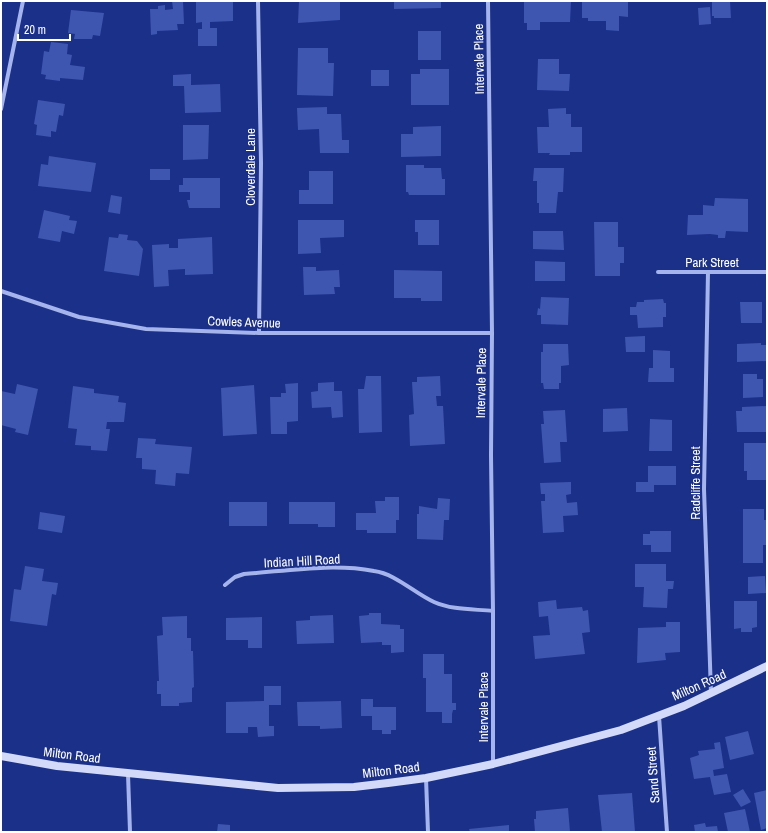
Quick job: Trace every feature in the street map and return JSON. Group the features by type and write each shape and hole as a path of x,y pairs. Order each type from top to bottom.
{"street":[{"path":"1,109 23,1"},
{"name":"Cloverdale Lane","path":"258,1 261,163 259,334"},
{"name":"Intervale Place","path":"488,1 492,333 491,454 493,764"},
{"name":"Park Street","path":"658,272 767,272"},
{"name":"Radcliffe Street","path":"708,272 704,489 711,693"},
{"name":"Cowles Avenue","path":"1,291 79,317 146,329 259,334 492,333"},
{"name":"Indian Hill Road","path":"225,585 235,577 244,574 329,567 376,571 395,579 433,602 450,608 493,611"},
{"name":"Milton Road","path":"1,756 57,766 278,788 354,787 426,778 493,764 592,739 659,716 767,666"},
{"name":"Sand Street","path":"659,716 667,832"},
{"path":"128,774 130,832"},
{"path":"426,778 428,832"}],"building":[{"path":"172,1 183,1 184,24 177,24 178,30 157,31 157,34 151,35 150,9 158,9 158,6 165,5 165,10 173,9"},
{"path":"196,1 233,1 233,21 210,22 210,28 217,28 217,46 198,46 198,29 202,29 202,22 196,23"},
{"path":"299,1 340,1 340,20 298,23"},
{"path":"394,1 441,1 441,8 394,9"},
{"path":"524,1 571,1 570,22 540,22 540,30 527,30 527,23 524,23"},
{"path":"582,1 628,1 628,17 619,16 619,31 606,30 606,21 588,21 588,18 582,18"},
{"path":"712,1 730,1 731,18 714,18 714,16 712,16"},
{"path":"710,7 711,24 699,25 698,8"},
{"path":"71,10 104,13 100,36 93,35 92,39 74,39 75,34 68,33"},
{"path":"418,31 441,31 441,60 418,60"},
{"path":"51,42 68,44 67,54 72,55 70,65 85,67 83,80 60,78 60,81 45,79 46,75 41,74 44,51 49,52"},
{"path":"298,48 328,48 328,63 334,63 333,96 297,95"},
{"path":"538,59 559,59 559,74 570,74 569,91 537,90"},
{"path":"420,69 449,69 449,105 411,105 411,74 420,74"},
{"path":"371,70 389,70 389,86 371,86"},
{"path":"191,74 191,85 220,84 221,112 185,113 184,86 173,86 173,75"},
{"path":"38,100 65,104 63,116 59,115 56,132 51,131 51,137 36,135 37,125 34,124"},
{"path":"327,107 327,114 341,114 342,140 349,140 349,153 320,153 319,129 298,130 297,108"},
{"path":"566,108 566,114 571,114 571,127 582,127 582,152 570,152 570,155 549,155 550,153 538,153 537,127 549,127 548,109"},
{"path":"183,125 209,125 208,159 183,160"},
{"path":"441,126 441,156 401,157 401,134 413,134 413,127"},
{"path":"49,156 96,163 91,192 38,186 41,164 48,165"},
{"path":"406,165 424,165 424,168 441,168 442,179 445,179 445,195 409,195 408,192 406,192"},
{"path":"534,168 564,168 563,192 558,192 556,213 539,213 539,203 537,203 537,181 533,181"},
{"path":"150,169 170,169 170,180 150,180"},
{"path":"309,171 333,171 333,204 299,204 299,190 309,190"},
{"path":"183,178 220,178 220,208 189,208 187,200 190,200 190,192 179,192 179,185 183,185"},
{"path":"111,195 122,197 120,214 108,212"},
{"path":"715,198 748,199 748,232 726,231 725,238 718,238 718,235 710,234 687,235 688,215 703,215 703,205 714,206"},
{"path":"44,210 70,216 69,220 77,221 74,234 62,231 60,242 38,238"},
{"path":"298,220 344,220 344,237 320,238 321,253 298,254"},
{"path":"415,220 439,220 439,245 418,245 418,232 415,232"},
{"path":"594,222 618,222 618,247 624,247 624,263 620,263 620,276 595,276"},
{"path":"533,231 563,231 564,250 533,249"},
{"path":"119,234 128,235 127,240 137,241 143,249 139,276 104,271 109,237 118,238"},
{"path":"212,237 213,274 185,275 185,269 168,270 169,286 154,287 152,245 169,244 169,248 178,248 178,239"},
{"path":"535,261 565,262 565,281 535,281"},
{"path":"303,267 316,267 316,271 339,270 340,287 334,287 335,294 304,295"},
{"path":"394,270 442,271 442,301 421,301 421,298 394,298"},
{"path":"541,297 569,298 568,325 541,324 541,315 537,315 538,308 540,309"},
{"path":"663,299 664,303 666,303 666,317 663,317 663,327 638,328 637,315 630,315 630,307 636,307 637,302 644,302 644,300"},
{"path":"740,302 762,302 762,323 741,323"},
{"path":"645,336 645,352 626,352 625,337"},
{"path":"761,343 761,345 767,345 767,361 737,362 737,344"},
{"path":"543,344 568,344 569,365 561,366 561,383 559,383 559,389 544,389 543,383 541,383 541,352 543,352"},
{"path":"653,350 670,351 670,368 674,368 674,382 648,382 649,368 653,368"},
{"path":"743,374 757,374 757,379 763,379 763,397 743,398"},
{"path":"366,376 381,376 382,432 359,433 358,389 364,389"},
{"path":"440,376 441,396 436,396 437,406 443,406 445,444 410,446 409,415 414,414 412,382 417,382 417,377"},
{"path":"334,382 334,391 342,391 343,417 332,418 331,407 312,408 311,392 318,391 318,383"},
{"path":"298,383 298,421 287,422 287,434 271,434 270,397 281,397 281,393 286,393 285,384"},
{"path":"17,384 38,389 28,435 15,432 16,429 1,425 1,391 15,394"},
{"path":"254,385 257,434 223,436 221,388"},
{"path":"73,386 94,389 94,393 119,396 118,402 126,403 124,422 107,422 106,429 110,429 107,451 91,450 91,446 75,445 77,429 68,428"},
{"path":"767,406 767,432 737,432 736,411 742,411 742,407"},
{"path":"627,408 628,431 603,432 603,409"},
{"path":"565,410 567,442 560,442 561,462 544,463 541,424 544,424 543,411"},
{"path":"650,419 672,420 672,451 649,451"},
{"path":"138,438 156,439 155,444 192,447 189,474 176,473 175,486 155,484 156,470 142,469 142,458 136,458"},
{"path":"744,443 767,443 767,480 747,480 747,471 744,471"},
{"path":"648,466 676,466 676,485 654,485 654,492 636,492 636,482 648,482"},
{"path":"571,482 571,494 566,495 567,503 577,502 578,515 563,516 564,532 543,533 541,501 545,501 545,494 541,494 540,483"},
{"path":"385,497 399,497 399,520 396,520 396,533 367,533 367,530 356,530 356,513 376,513 375,501 385,501"},
{"path":"438,498 450,499 449,520 444,520 443,540 417,539 417,514 419,514 419,506 437,509"},
{"path":"229,502 267,502 267,526 229,526"},
{"path":"289,502 335,502 335,527 318,527 318,524 289,524"},
{"path":"743,509 764,509 764,520 767,520 767,545 763,545 763,563 743,563"},
{"path":"40,512 65,516 62,533 38,529"},
{"path":"650,531 671,531 671,552 651,552 651,545 643,545 643,534 650,534"},
{"path":"635,564 666,564 666,581 674,581 673,589 668,589 667,608 643,607 644,587 635,587"},
{"path":"25,566 44,569 42,581 58,583 56,595 52,594 47,626 10,621 14,589 21,590"},
{"path":"765,576 766,593 748,594 748,577"},
{"path":"556,600 557,609 582,607 583,611 588,610 590,632 582,633 585,654 535,659 533,636 550,635 548,616 539,617 538,602"},
{"path":"734,601 757,601 757,627 752,628 752,632 741,632 741,628 734,629"},
{"path":"369,613 381,613 381,624 400,625 400,629 404,629 404,652 391,653 391,645 382,645 382,642 361,643 359,616 369,615"},
{"path":"333,615 334,643 297,644 296,621 310,620 310,616"},
{"path":"187,616 187,638 191,638 191,651 193,651 194,687 192,688 192,702 179,703 179,706 161,706 161,694 157,694 157,681 159,681 157,636 163,635 162,617"},
{"path":"262,617 262,648 248,648 248,640 226,640 226,618"},
{"path":"666,622 680,622 680,652 665,653 666,660 637,663 638,628 666,627"},
{"path":"423,654 444,654 444,674 452,674 452,703 456,703 456,710 453,710 452,714 452,723 442,723 442,712 426,712 426,678 423,678"},
{"path":"264,686 281,686 281,705 269,705 269,726 274,726 274,736 258,737 257,727 248,727 248,733 226,733 226,702 264,701"},
{"path":"361,699 373,699 373,707 396,707 396,730 391,730 391,734 382,734 382,730 372,730 372,716 361,716"},
{"path":"341,701 342,728 320,729 320,726 298,726 297,702"},
{"path":"748,731 754,754 730,760 725,737"},
{"path":"720,742 724,768 713,770 714,776 727,774 731,792 714,795 710,777 694,779 690,758 699,755 698,751 715,749 714,743"},
{"path":"743,789 751,802 741,807 733,795"},
{"path":"767,790 767,828 761,830 754,793"},
{"path":"632,793 635,832 602,832 598,795"},
{"path":"568,808 570,832 535,832 534,819 536,819 536,811"},
{"path":"745,809 750,832 728,832 724,813"},
{"path":"705,823 706,827 717,826 718,832 695,832 694,825"},
{"path":"218,824 230,825 230,831 233,832 217,832"},
{"path":"509,825 509,832 470,832 469,829"}]}
